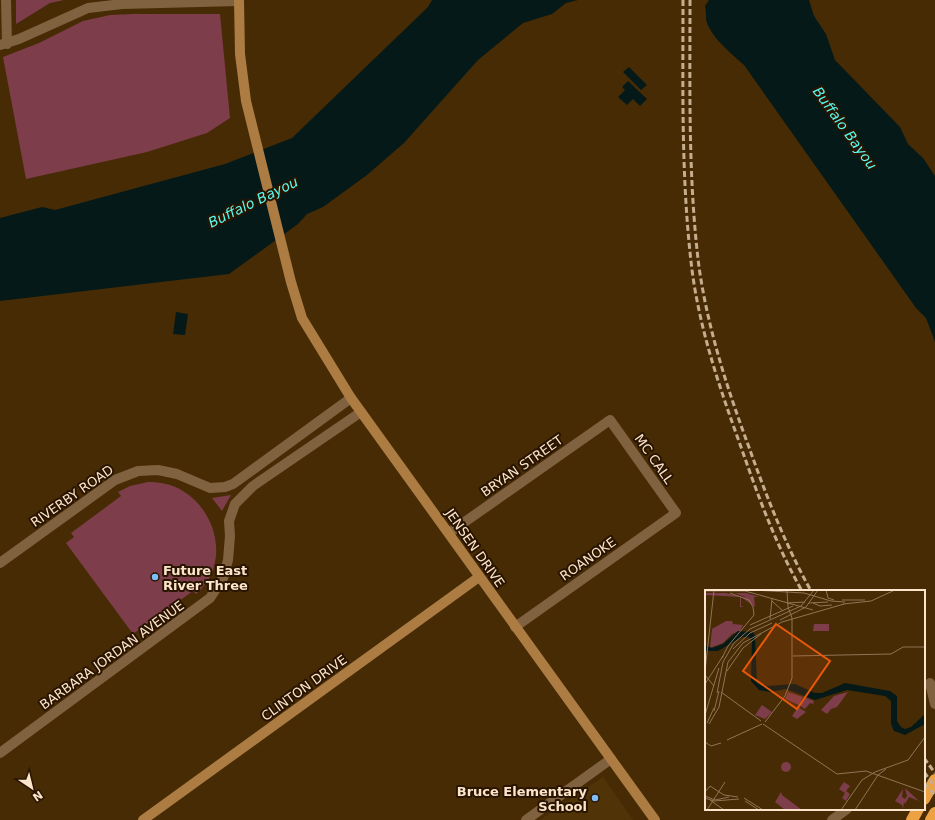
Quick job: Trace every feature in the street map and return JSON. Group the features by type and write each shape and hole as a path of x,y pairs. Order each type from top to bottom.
{"highway":[{"path":"925,797 935,780"},
{"path":"912,820 917,810"},
{"path":"931,820 935,813"}],"main road":[{"name":"JENSEN DRIVE","path":"239,1 240,54 246,101 291,282 302,318 351,398 655,820"},
{"name":"CLINTON DRIVE","path":"143,820 479,577"}],"street":[{"path":"6,0 3,44 80,11 122,2 239,1"},
{"name":"RIVERBY ROAD","path":"0,563 115,480 126,474 138,471 158,470 177,474 188,480 213,488 233,484 351,398"},
{"name":"BARBARA JORDAN AVENUE","path":"0,753 210,598 223,578 228,560 228,523 235,504 243,495 268,476 361,412"},
{"name":"BRYAN STREET","path":"449,534 610,420"},
{"name":"MC CALL","path":"610,420 676,514"},
{"name":"ROANOKE","path":"516,627 676,514"},
{"path":"930,683 935,704"},
{"path":"526,820 611,759"},
{"path":"832,820 846,810"}],"shaded area":[{"path":"16,0 64,0 50,3 16,24"},
{"path":"220,14 230,118 207,133 147,152 26,179 3,57 39,43 83,21 110,15"},
{"path":"148,482 170,485 183,491 195,500 205,512 211,525 215,540 216,555 213,569 207,582 196,594 193,591 133,634 66,543 74,537 71,533 121,496 118,492 130,486"},
{"path":"231,495 222,511 212,498"},
{"name":"Bruce Elementary School","path":"603,777 633,820 540,820"}],"water":[{"name":"Buffalo Bayou","path":"432,0 578,0 566,3 552,14 523,23 478,60 404,143 367,175 323,207 307,214 298,224 229,274 0,301 0,218 42,207 55,210 225,164 292,138 428,7"},
{"name":"Buffalo Bayou","path":"709,0 809,0 814,16 826,34 835,60 900,127 908,144 923,158 935,176 935,342 926,318 916,308 744,65 716,38 712,32 706,19 705,6"},
{"path":"629,67 647,85 641,90 623,72"},
{"path":"628,81 647,99 640,106 633,99 627,105 618,97 625,90 622,87"},
{"path":"176,312 188,314 185,335 173,334"}],"railway":[{"path":"683,0 684,169 688,236 700,315 705,338 747,465 776,538 801,590"},
{"path":"690,0 691,167 695,234 703,291 713,337 742,428 778,522 793,557 810,590"},
{"path":"925,759 935,773"},
{"path":"925,773 935,787"},
{"path":"925,784 935,795"}],"place":[{"name":"Future East River Three","path":"155,577"},
{"name":"Bruce Elementary School","path":"595,798"}]}
